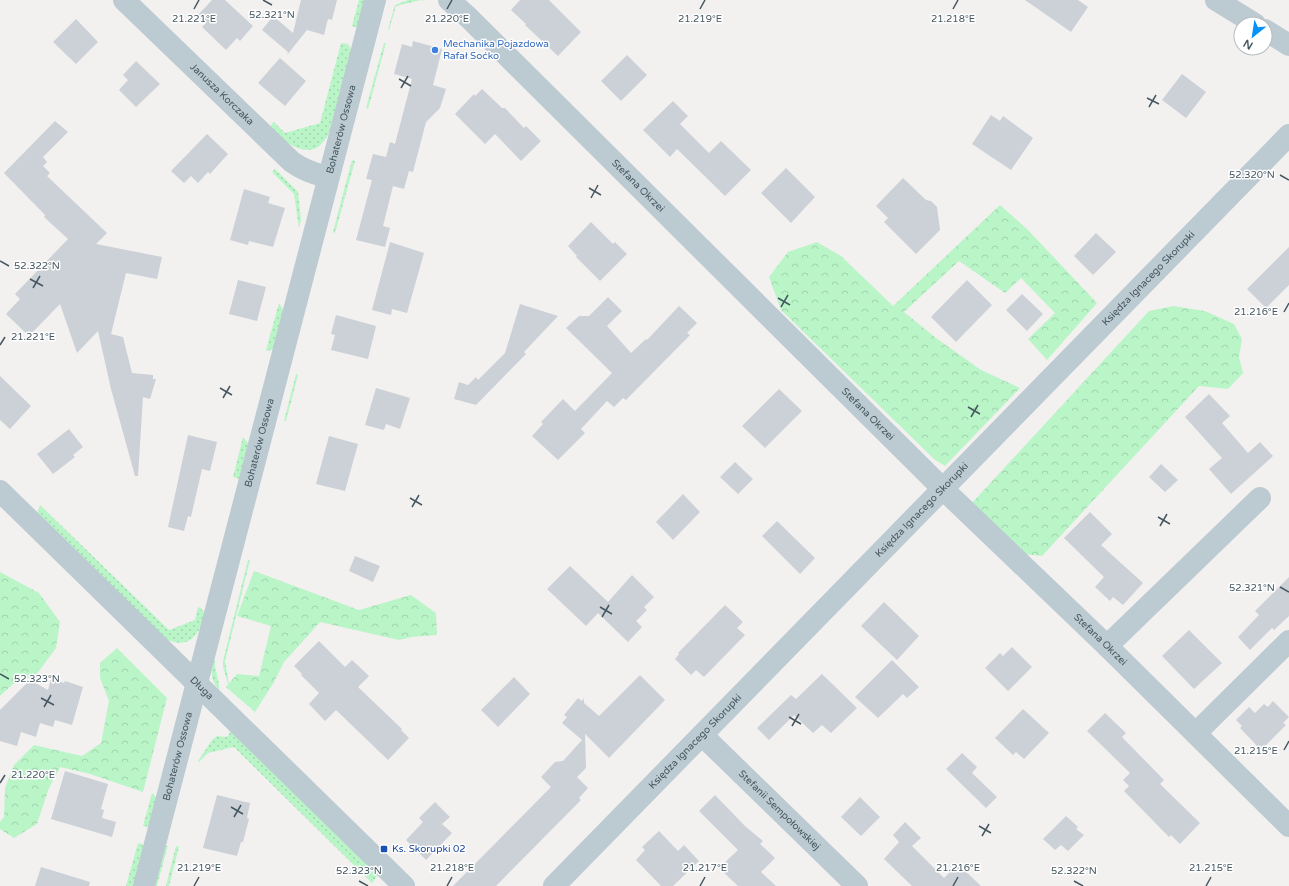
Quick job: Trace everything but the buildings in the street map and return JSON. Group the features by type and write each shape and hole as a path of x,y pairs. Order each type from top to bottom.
{"street":[{"name":"Janusza Korczaka","path":"124,0 292,162 308,171 328,177"},
{"name":"Bohaterów Ossowa","path":"144,886 375,0"},
{"name":"Stefana Okrzei","path":"449,0 468,17 943,489 1107,646 1289,826"},
{"path":"1216,0 1242,16"},
{"path":"1273,35 1289,45"},
{"name":"Księdza Ignacego Skorupki","path":"554,886 1289,135"},
{"name":"Długa","path":"0,491 404,886"},
{"path":"1107,646 1260,498"},
{"path":"1196,733 1289,641"},
{"name":"Stefanii Sempołowskiej","path":"702,735 857,886"}],"green space":[{"path":"359,0 365,0 358,28 352,26"},
{"path":"408,0 421,0 396,6 389,30 388,29 395,5"},
{"path":"341,43 348,44 352,51 329,133 323,142 316,148 309,150 302,149 286,142 271,131 271,125 274,122 285,133 320,123"},
{"path":"384,43 386,43 368,109 366,108"},
{"path":"352,160 355,161 335,233 333,232"},
{"path":"275,169 298,192 301,220 299,228 294,194 272,172"},
{"path":"1000,205 1027,229 1097,303 1047,360 1028,339 1055,313 1021,278 1005,293 959,261 904,312 936,338 981,370 1020,388 945,466 934,459 781,310 769,277 788,252 817,242 841,256 893,306"},
{"path":"279,303 284,311 275,348 268,351 266,350"},
{"path":"1173,306 1205,311 1234,324 1242,339 1239,357 1243,373 1228,389 1199,386 1042,556 1024,554 971,504 1149,311"},
{"path":"296,374 298,375 286,421 284,421"},
{"path":"243,437 249,444 240,479 233,477"},
{"path":"40,505 169,630 195,620 198,607 201,608 205,614 203,622 196,634 187,641 181,643 165,639 37,515"},
{"path":"248,560 250,560 225,661 230,690 223,667 223,661"},
{"path":"254,571 359,610 411,595 436,613 437,635 412,637 399,640 320,622 284,662 274,682 255,712 226,687 237,674 259,676 271,626 237,616"},
{"path":"0,572 39,593 60,622 56,648 36,675 13,684 0,696"},
{"path":"117,648 167,698 143,792 90,774 60,767 49,788 37,824 14,838 0,829 0,822 4,817 5,788 14,765 34,745 82,756 101,743 109,701 100,678 100,663"},
{"path":"215,656 215,665 219,682 219,690 212,678"},
{"path":"230,729 378,875 372,883 234,747 208,753 199,762 198,761 212,740 217,736 226,737 229,735"},
{"path":"152,793 157,798 150,827 143,826"},
{"path":"138,843 142,844 144,849 135,886 126,886"},
{"path":"168,845 157,886 154,886 160,862 163,858 163,848"},
{"path":"176,846 179,847 169,886 166,886"}],"place":[{"name":"Mechanika Pojazdowa Rafał Soćko","path":"435,50"},
{"name":"Ks. Skorupki 02","path":"384,849"}]}
